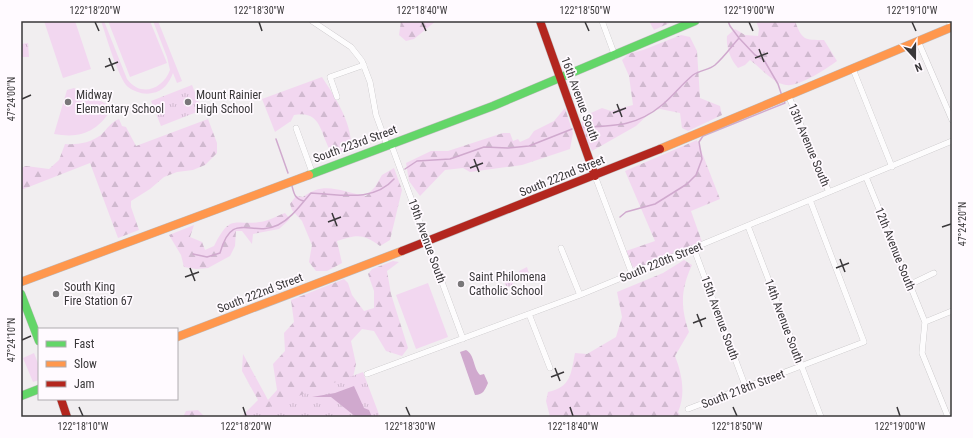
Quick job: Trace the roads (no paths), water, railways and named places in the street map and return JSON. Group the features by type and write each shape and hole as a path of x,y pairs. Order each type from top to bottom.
{"street":[{"name":"19th Avenue South","path":"312,21 351,47 364,65 370,82 376,115 428,242 463,339"},
{"name":"16th Avenue South","path":"540,21 559,79 632,274"},
{"path":"602,21 615,56"},
{"name":"South 223rd Street","path":"21,282 559,79 695,21"},
{"path":"949,21 952,27"},
{"name":"South 222nd Street","path":"178,337 428,242 595,176 789,97 952,27"},
{"path":"918,42 952,120"},
{"path":"338,97 330,77 364,65"},
{"path":"853,69 892,167"},
{"name":"13th Avenue South","path":"789,97 829,192"},
{"path":"296,128 312,172"},
{"name":"South 220th Street","path":"367,374 580,295 952,141"},
{"name":"12th Avenue South","path":"866,177 925,322"},
{"name":"13th Avenue South","path":"810,200 864,342"},
{"name":"14th Avenue South","path":"748,226 820,417"},
{"path":"562,248 580,295"},
{"name":"15th Avenue South","path":"694,249 746,388"},
{"path":"909,285 934,272"},
{"path":"21,294 38,338"},
{"path":"948,417 922,353 925,322 952,311"},
{"path":"529,314 550,368"},
{"name":"South 218th Street","path":"688,409 802,367 864,342"},
{"path":"21,396 38,389"},
{"path":"61,400 68,417"}],"waterway":[{"path":"584,127 625,124 653,112 693,75 715,65 725,55 739,38 728,21"},
{"path":"739,38 755,55 764,60 778,84 782,96"},
{"path":"620,217 626,212 655,204 687,184 696,175 702,159 699,142 703,136 785,103 784,101"},
{"path":"405,169 417,161 450,159 484,147 508,148 529,146 572,129"},
{"path":"276,139 288,173"},
{"path":"193,254 207,257 220,253 230,232 237,228 243,227 259,229 278,225 292,215 311,193 344,195 366,194 386,187 394,179"},
{"path":"292,186 295,196 304,201"}],"place":[{"name":"Midway Elementary School","path":"68,102"},
{"name":"Mount Rainier High School","path":"188,102"},
{"name":"Saint Philomena Catholic School","path":"461,284"},
{"name":"South King Fire Station 67","path":"56,294"}]}
